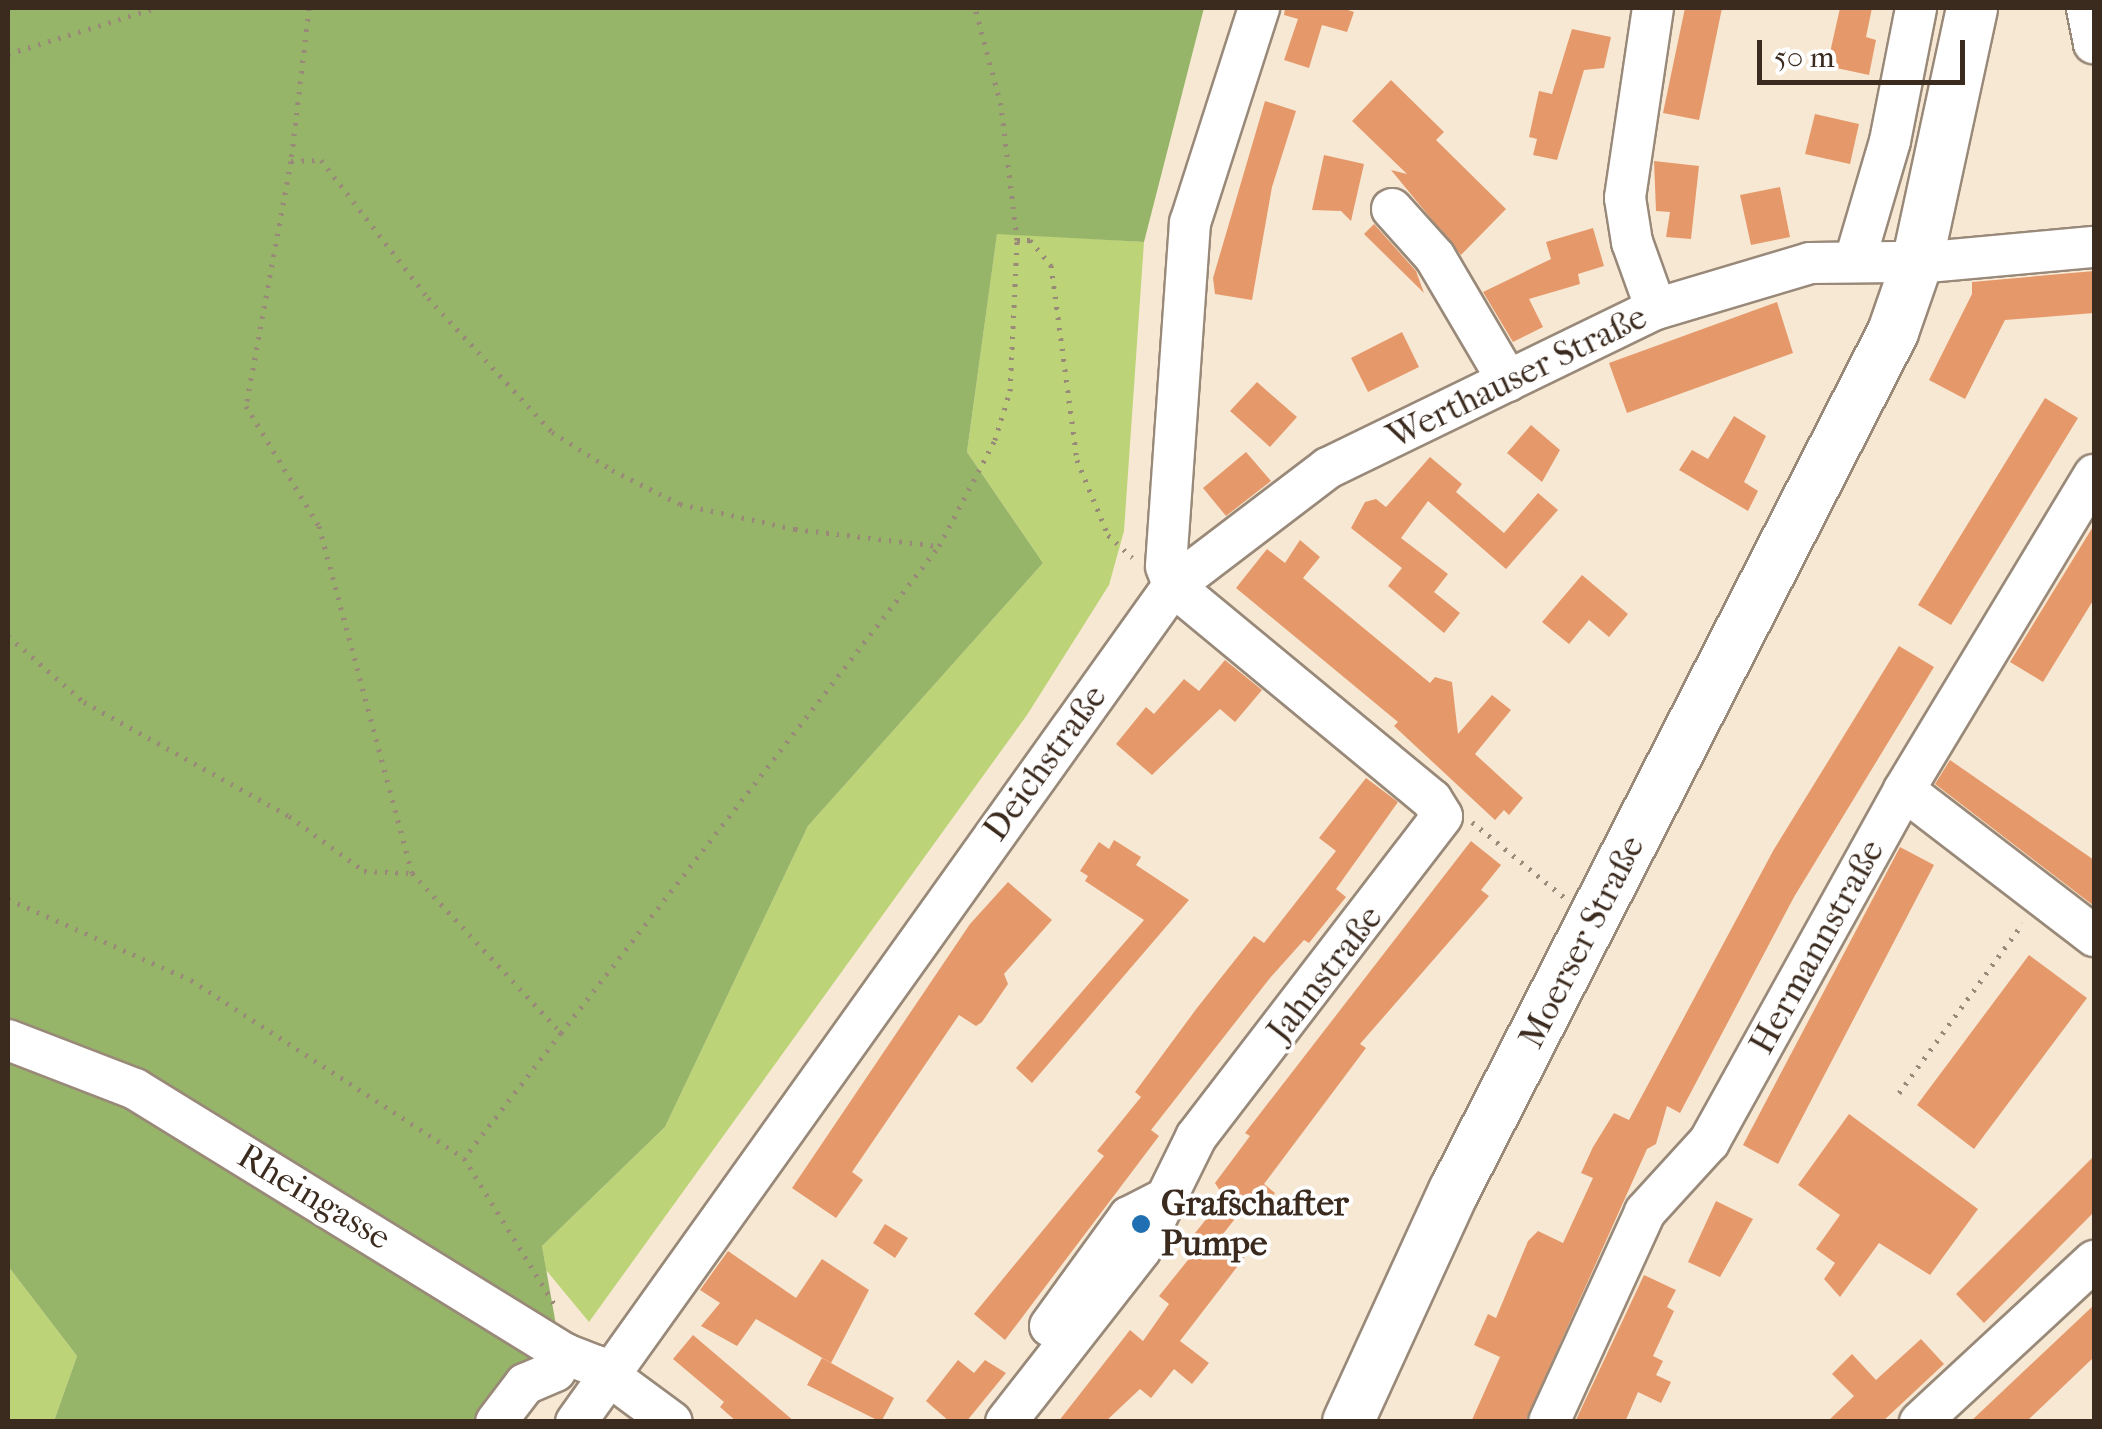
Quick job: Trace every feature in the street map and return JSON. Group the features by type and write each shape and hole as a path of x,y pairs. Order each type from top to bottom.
{"main road":[{"name":"Moerser Straße","path":"1348,1422 1454,1190 1823,464 1890,262 1923,212 1972,8"}],"street":[{"path":"1259,8 1190,223 1170,576 1432,800 1442,816"},
{"path":"1653,8 1626,198 1632,242 1656,309"},
{"name":"Moerser Straße","path":"1890,262 1890,141 1916,8"},
{"path":"2087,8 2094,43"},
{"path":"1392,210 1436,257 1508,381"},
{"name":"Werthauser Straße","path":"1170,576 1328,468 1656,309 1810,263 1890,262 2094,247"},
{"name":"Hermannstraße","path":"1549,1422 1645,1212 1709,1142 1904,790 2094,475"},
{"name":"Deichstraße","path":"576,1422 1170,576"},
{"path":"1904,790 2088,926"},
{"name":"Jahnstraße","path":"1006,1422 1141,1249 1196,1138 1442,816"},
{"name":"Rheingasse","path":"8,1040 135,1089 565,1354 610,1375 672,1422"},
{"path":"1920,1422 2094,1260"},
{"path":"496,1422 525,1384 555,1371 565,1354"}],"path":[{"path":"8,54 156,8"},
{"path":"309,8 291,160 246,406 319,526 412,873 561,1033"},
{"path":"464,1158 939,546 974,489 1010,390 1017,240 1000,105 975,8"},
{"path":"291,160 320,160 428,298 552,432 612,470 680,504 795,529 939,546"},
{"path":"1017,240 1030,240 1051,264 1068,413 1090,500 1121,550 1170,576"},
{"path":"8,636 84,702 289,816 364,871 412,873"},
{"path":"1442,816 1464,814 1577,908"},
{"path":"1898,1093 2043,896"},
{"path":"8,898 192,980 464,1158 562,1317 571,1338 565,1354"}],"green space":[{"path":"8,8 1204,8 1144,242 997,234 967,452 1043,563 808,826 665,1127 542,1246 556,1325 480,1421 54,1421 77,1356 8,1266"},
{"path":"997,233 1144,242 1124,531 1109,585 1027,715 589,1322 546,1270 542,1246 665,1127 808,826 1043,563 967,452"},
{"path":"8,1266 77,1356 54,1421 8,1422"}],"building":[{"path":"1285,8 1342,8 1354,12 1347,32 1322,25 1309,68 1284,60 1298,19 1284,15"},
{"path":"1685,8 1722,8 1699,120 1663,113"},
{"path":"1840,8 1872,8 1866,37 1876,40 1869,75 1827,66"},
{"path":"1572,29 1611,37 1604,68 1584,70 1557,160 1533,155 1537,139 1529,137 1539,91 1552,94"},
{"path":"1391,80 1444,132 1436,140 1506,209 1461,255 1391,170 1407,174 1352,121"},
{"path":"1265,101 1296,111 1272,187 1252,300 1215,294 1213,278"},
{"path":"1815,114 1859,124 1850,164 1805,154"},
{"path":"1324,155 1364,164 1351,221 1341,211 1312,210"},
{"path":"1654,161 1699,166 1691,239 1666,237 1670,212 1656,211"},
{"path":"1780,187 1790,237 1751,245 1740,195"},
{"path":"1374,224 1416,271 1424,293 1364,234"},
{"path":"1593,228 1604,266 1578,274 1580,284 1529,299 1543,327 1513,342 1483,292 1551,259 1546,242"},
{"path":"2094,271 2094,313 2005,320 1965,399 1929,380 1972,294 1972,282"},
{"path":"1777,302 1793,353 1627,413 1609,363"},
{"path":"1402,332 1419,367 1368,392 1351,358"},
{"path":"1257,382 1297,417 1270,447 1230,411"},
{"path":"2045,398 2078,418 1951,625 1918,605"},
{"path":"1734,416 1766,436 1744,482 1758,491 1748,511 1679,470 1692,450 1708,459"},
{"path":"1531,425 1560,450 1542,482 1507,453"},
{"path":"1246,452 1271,481 1226,516 1203,488"},
{"path":"1430,457 1462,484 1456,492 1504,533 1538,493 1558,510 1506,569 1428,501 1401,538 1448,574 1434,592 1460,613 1444,633 1388,586 1402,568 1351,528 1365,502 1376,499 1386,507"},
{"path":"2094,525 2094,599 2043,682 2010,662"},
{"path":"1300,540 1320,557 1303,578 1430,683 1435,677 1452,682 1458,734 1492,695 1511,710 1475,754 1523,798 1509,815 1504,810 1495,820 1394,726 1398,722 1236,588 1267,549 1285,563"},
{"path":"1582,575 1628,614 1609,637 1589,620 1569,644 1542,622"},
{"path":"1899,646 1934,667 1794,897 1680,1113 1667,1106 1656,1144 1647,1149 1525,1422 1471,1422 1500,1357 1474,1345 1488,1314 1496,1318 1528,1241 1538,1231 1563,1243 1593,1178 1581,1173 1593,1147 1614,1113 1629,1120 1773,851"},
{"path":"1225,660 1262,690 1235,722 1220,709 1152,775 1116,744 1146,707 1154,714 1184,679 1199,691"},
{"path":"1950,760 2094,860 2094,906 1935,784"},
{"path":"1366,778 1398,802 1336,889 1346,897 1309,943 1304,940 1270,978 1151,1130 1159,1136 1005,1340 974,1314 1104,1156 1097,1151 1141,1097 1135,1092 1197,1008 1254,936 1264,943 1336,851 1319,838"},
{"path":"1114,840 1141,857 1136,865 1189,900 1032,1083 1016,1068 1144,920 1085,881 1088,876 1080,871 1099,842 1109,849"},
{"path":"1471,841 1501,865 1481,890 1489,896 1360,1044 1366,1048 1264,1184 1275,1193 1262,1211 1249,1201 1223,1234 1247,1254 1180,1341 1209,1363 1192,1384 1174,1369 1151,1398 1140,1389 1105,1422 1058,1422 1130,1330 1143,1341 1169,1304 1159,1296 1196,1250 1187,1243 1224,1197 1215,1183 1250,1136 1245,1133"},
{"path":"1900,847 1934,865 1778,1164 1743,1145"},
{"path":"1008,882 1052,920 1004,974 1008,984 982,1022 976,1026 959,1015 852,1172 863,1180 836,1218 792,1188 970,924"},
{"path":"2029,955 2087,998 1974,1149 1917,1105"},
{"path":"1849,1114 1978,1209 1930,1275 1879,1243 1840,1297 1824,1279 1835,1263 1816,1249 1840,1215 1798,1185"},
{"path":"2094,1156 2094,1212 1984,1323 1956,1294"},
{"path":"1716,1201 1753,1219 1720,1277 1688,1262"},
{"path":"885,1224 908,1238 895,1258 873,1243"},
{"path":"728,1251 796,1298 822,1259 869,1290 831,1363 756,1319 737,1346 701,1326 720,1303 700,1290"},
{"path":"1644,1275 1676,1290 1667,1307 1674,1311 1653,1356 1663,1361 1656,1375 1671,1382 1661,1403 1638,1392 1625,1422 1575,1422"},
{"path":"2094,1305 2094,1357 2026,1422 1970,1422"},
{"path":"693,1335 795,1422 737,1422 720,1407 724,1402 673,1359"},
{"path":"1921,1339 1944,1364 1882,1422 1827,1422 1854,1396 1832,1374 1852,1354 1876,1380"},
{"path":"822,1358 894,1398 881,1422 807,1385"},
{"path":"958,1360 974,1373 985,1360 1006,1373 966,1422 950,1422 926,1401"}],"place":[{"name":"Grafschafter Pumpe","path":"1141,1224"}]}
